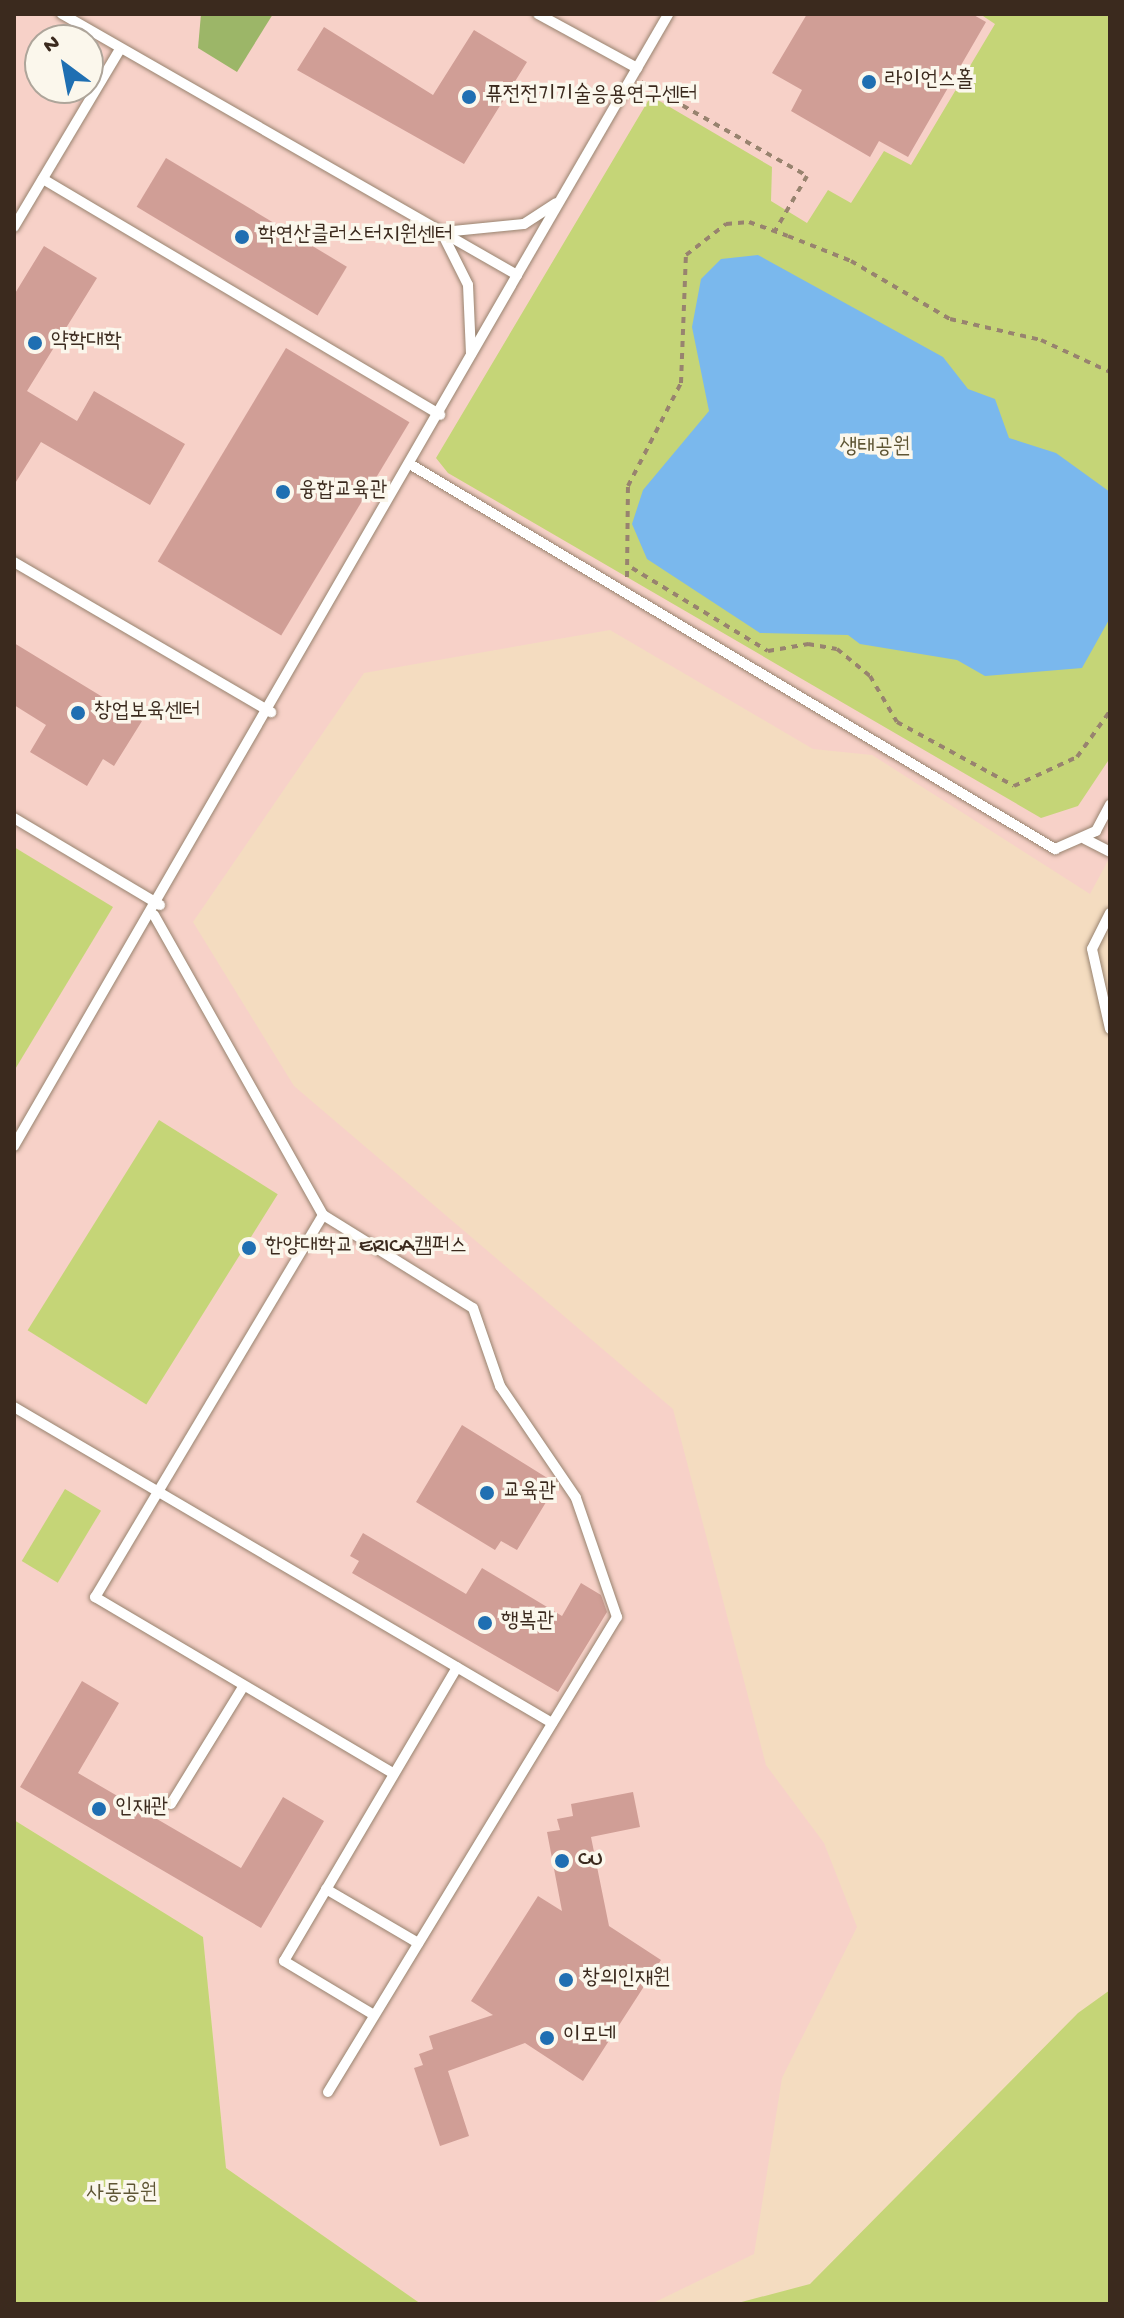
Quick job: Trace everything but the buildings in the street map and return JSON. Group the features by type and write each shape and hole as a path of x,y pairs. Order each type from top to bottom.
{"lane":[{"path":"62,14 517,275"},
{"path":"538,14 634,73"},
{"path":"14,1146 157,910 413,466 517,275 668,14"},
{"path":"14,227 120,49"},
{"path":"43,179 440,415"},
{"path":"441,232 524,224 562,198"},
{"path":"441,232 468,285 470,360"},
{"path":"413,466 1055,849 1085,839 1106,820 1110,805"},
{"path":"14,562 271,712"},
{"path":"14,818 157,910 323,1215 473,1308 500,1386 576,1498 617,1617 328,2092"},
{"path":"1085,839 1110,852"},
{"path":"1110,913 1092,949 1110,1029"},
{"path":"323,1215 95,1597 394,1774"},
{"path":"14,1407 552,1723"},
{"path":"374,2015 284,1961 457,1667"},
{"path":"171,1804 243,1687"},
{"path":"326,1889 418,1943"}],"path":[{"path":"634,73 807,176 775,231"},
{"path":"1110,372 1041,340 950,319 851,261 775,231 726,224 686,255 678,396 624,503 632,568 768,651 808,644 837,649 870,676 897,722 1014,786 1077,757 1110,711"}],"shaded area":[{"name":"한양대학교 ERICA캠퍼스","path":"14,14 1110,14 1110,857 1090,894 872,755 813,749 610,630 364,673 193,922 294,1086 673,1409 766,1765 824,1843 857,1927 782,2078 754,2254 651,2304 421,2304 226,2168 203,1937 14,1820"}],"green space":[{"path":"201,14 273,14 237,72 198,48"},
{"name":"생태공원","path":"980,14 1110,14 1110,758 1078,806 1041,818 448,473 436,458 651,96 772,167 771,201 807,223 828,190 851,203 884,151 911,165 995,24"},
{"path":"14,847 113,907 14,1071"},
{"path":"159,1120 278,1194 146,1405 28,1330"},
{"path":"65,1489 101,1511 58,1583 22,1561"},
{"name":"사동공원","path":"14,1820 203,1937 226,2168 421,2304 14,2304"},
{"path":"1110,1990 1110,2304 734,2304 810,2284 1078,2013"}],"water":[{"path":"758,255 943,357 968,389 995,399 1009,438 1056,453 1110,492 1110,618 1082,668 985,676 957,660 860,644 848,635 760,633 647,559 632,524 643,490 709,411 692,327 701,279 721,259"}],"place":[{"name":"라이언스홀","path":"869,82"},
{"name":"퓨전전기기술응용연구센터","path":"469,97"},
{"name":"학연산클러스터지원센터","path":"242,237"},
{"name":"약학대학","path":"35,343"},
{"name":"융합교육관","path":"283,492"},
{"name":"창업보육센터","path":"78,713"},
{"name":"한양대학교 ERICA캠퍼스","path":"249,1248"},
{"name":"교육관","path":"487,1493"},
{"name":"행복관","path":"485,1623"},
{"name":"인재관","path":"99,1809"},
{"name":"CU","path":"562,1861"},
{"name":"창의인재원","path":"566,1980"},
{"name":"이모네","path":"547,2038"}]}
